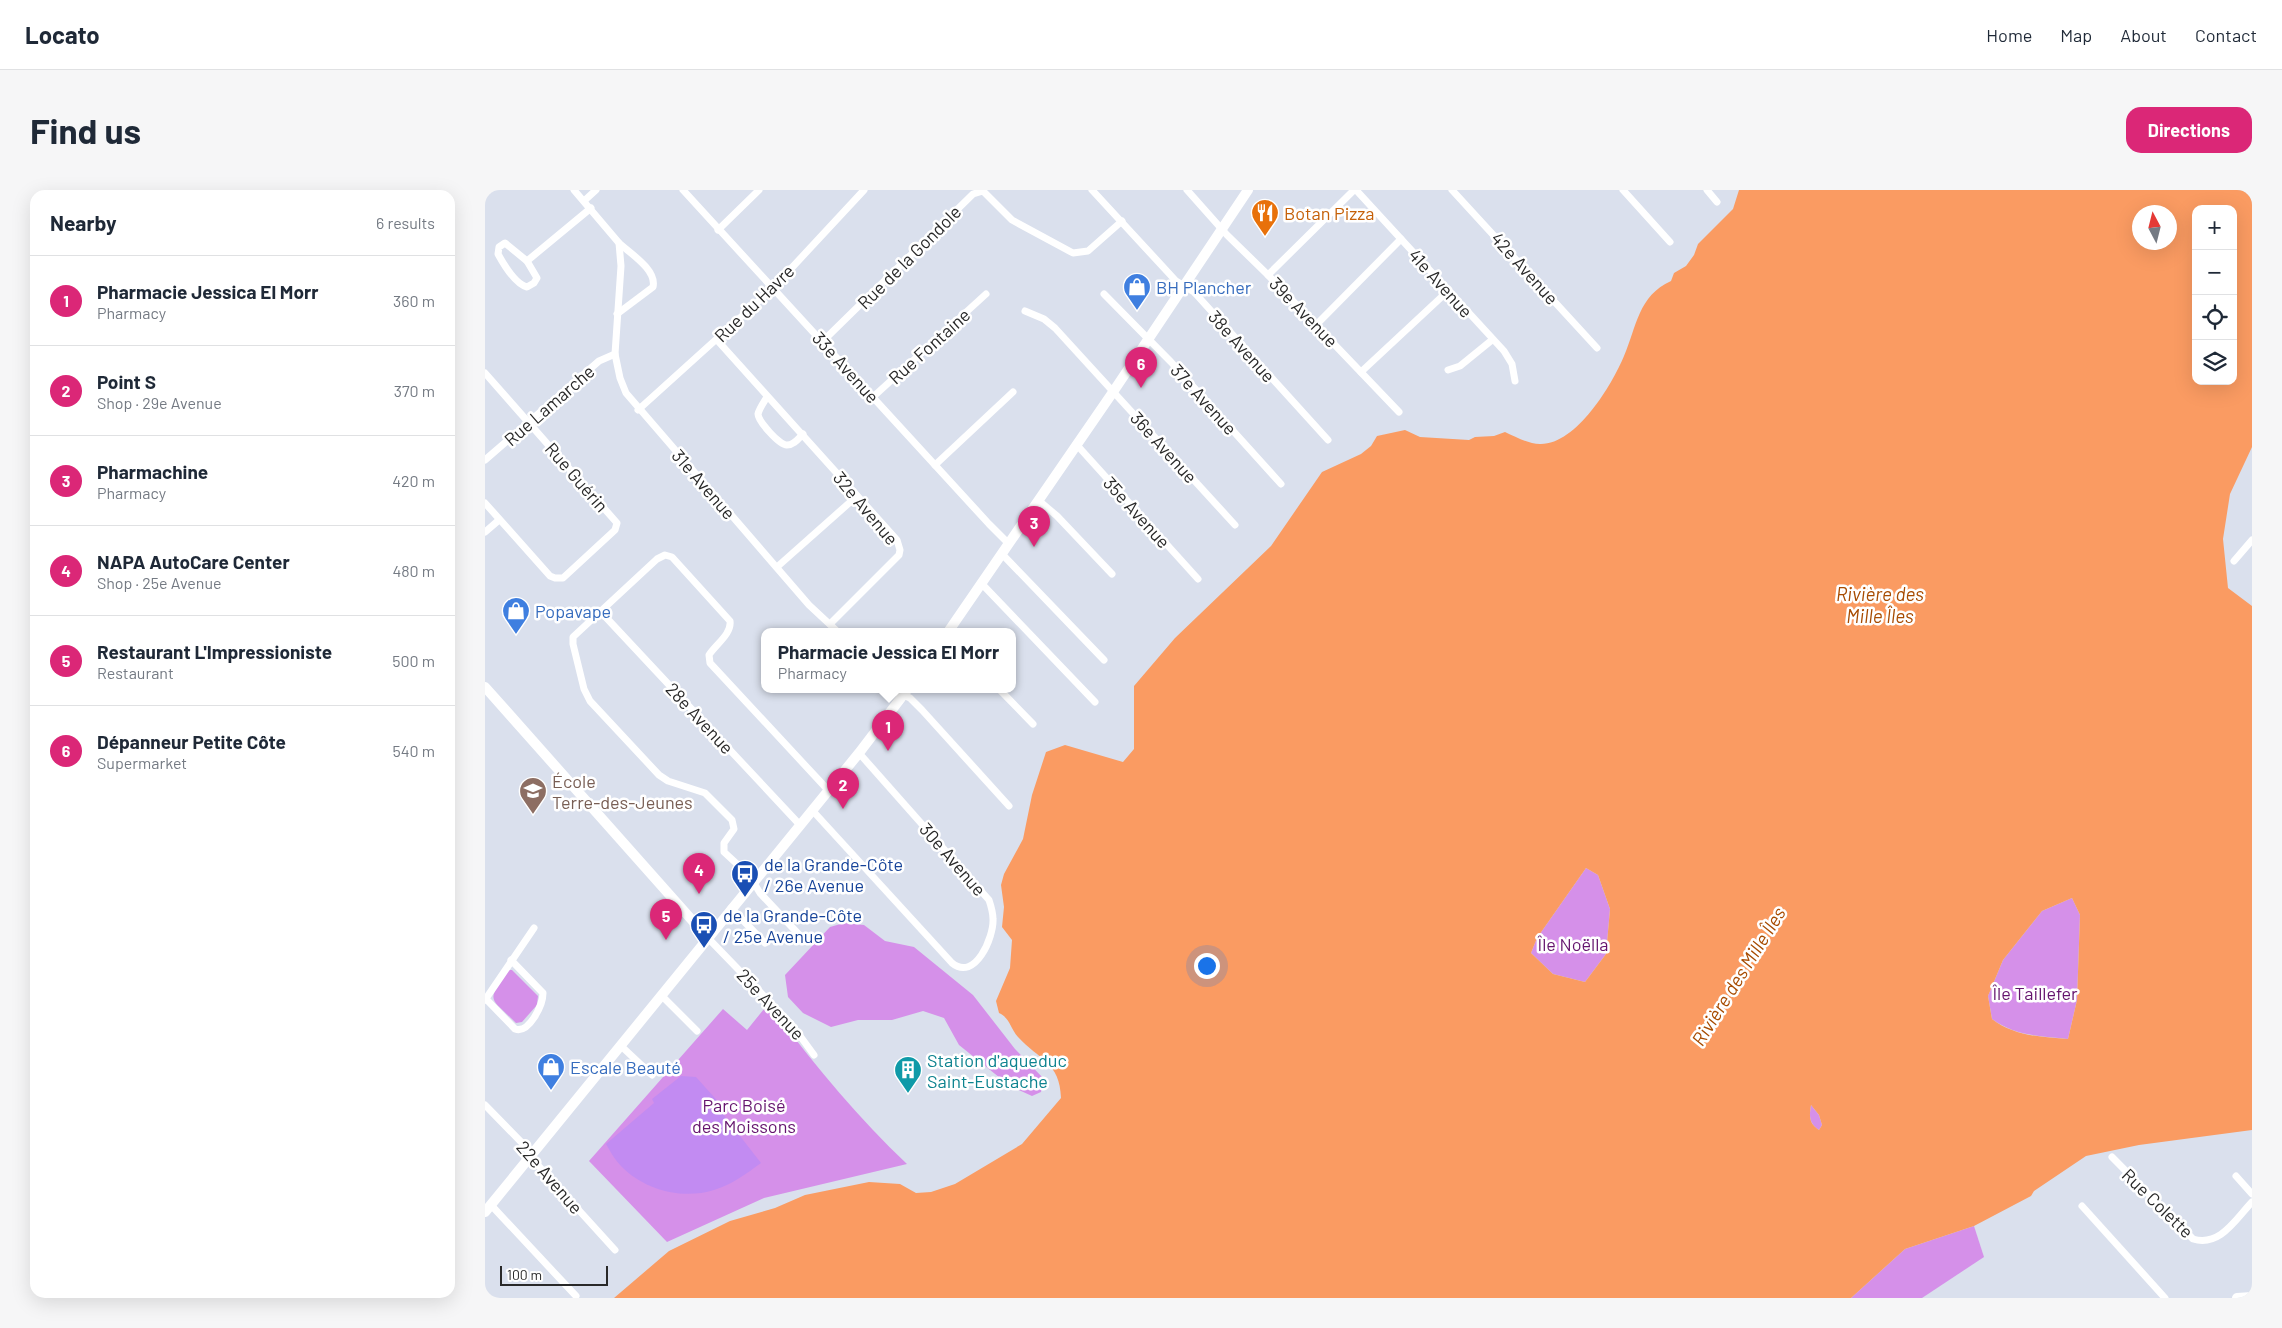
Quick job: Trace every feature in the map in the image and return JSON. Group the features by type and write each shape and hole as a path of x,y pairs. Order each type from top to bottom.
{"main road":[{"path":"951,628 1113,392 1248,190"},
{"name":"25e Avenue","path":"485,687 707,937"},
{"path":"488,1209 707,937 859,753 904,693"},
{"path":"2238,1298 2252,1297"}],"street":[{"path":"574,190 619,243 652,274 655,281 653,288 617,314"},
{"path":"585,201 596,190"},
{"name":"33e Avenue","path":"683,190 718,230 823,341 995,532 1009,544"},
{"path":"718,230 759,190"},
{"name":"Rue du Havre","path":"638,410 773,288 864,190"},
{"name":"38e Avenue","path":"1092,190 1176,282 1197,296 1327,440"},
{"name":"39e Avenue","path":"1187,190 1222,229 1268,274 1399,412"},
{"path":"1268,274 1355,190"},
{"name":"41e Avenue","path":"1355,190 1449,290 1513,364 1515,381"},
{"name":"42e Avenue","path":"1452,190 1597,348"},
{"path":"1623,190 1670,242"},
{"path":"1707,190 1717,202"},
{"name":"Rue de la Gondole","path":"823,341 973,194 979,191 983,191 1012,220 1073,253 1088,251 1122,221"},
{"path":"527,261 591,208"},
{"path":"1316,325 1401,239"},
{"path":"505,243 527,261 537,278 534,283 527,287 521,286 503,263 497,254 499,247 505,243"},
{"name":"31e Avenue","path":"619,243 621,266 615,354 620,378 626,393 638,410 809,605 834,628"},
{"path":"1361,372 1449,290"},
{"name":"Rue Fontaine","path":"873,397 986,294"},
{"name":"37e Avenue","path":"1104,294 1171,362 1281,484"},
{"name":"36e Avenue","path":"1025,311 1052,324 1235,525"},
{"name":"32e Avenue","path":"717,340 897,540 900,550 899,555 830,624"},
{"path":"1448,370 1460,366 1492,340"},
{"name":"Rue Lamarche","path":"485,460 599,361 615,354"},
{"name":"Rue Guérin","path":"485,373 617,523 615,530 563,578 555,578 550,576 499,520"},
{"path":"935,465 1013,392"},
{"path":"767,397 758,413 759,419 781,444 787,446 795,442 803,434"},
{"name":"35e Avenue","path":"1076,444 1198,579"},
{"path":"777,567 857,496"},
{"path":"1038,500 1112,574"},
{"path":"485,503 499,520 485,532"},
{"path":"2235,561 2252,540"},
{"path":"805,942 760,893 753,882 723,851 724,843 734,829 732,820 705,793 671,782 659,775 587,696 572,639 659,557 667,554 672,557 730,621 731,626 728,631 710,654 710,664 828,790"},
{"path":"1002,554 1104,660"},
{"path":"982,584 1095,702"},
{"name":"28e Avenue","path":"600,611 800,825"},
{"path":"906,693 1009,806"},
{"path":"1003,693 1033,724"},
{"name":"30e Avenue","path":"812,810 957,967 966,968 972,965 987,945 993,920 989,900 859,753"},
{"path":"731,908 765,943"},
{"path":"511,960 543,994 543,1004 525,1029 519,1031 485,999 511,960 534,928"},
{"name":"25e Avenue","path":"707,937 792,1025 814,1055"},
{"path":"661,995 697,1031"},
{"path":"620,1046 652,1075"},
{"name":"22e Avenue","path":"485,1105 525,1146 615,1250"},
{"name":"Rue Colette","path":"2112,1157 2193,1239 2211,1241 2220,1236 2252,1202"},
{"path":"2235,1176 2252,1194"},
{"path":"2082,1206 2165,1298"},
{"path":"488,1209 575,1296"}],"green space":[{"name":"Île Noëlla","path":"1586,868 1598,875 1610,909 1606,954 1585,982 1553,974 1531,953 1537,938"},
{"name":"Île Taillefer","path":"2072,898 2080,915 2077,1000 2068,1039 2028,1034 2001,1025 1992,1019 1988,996 2003,960 2042,911"},
{"path":"844,923 864,925 885,941 914,947 973,995 1015,1049 1044,1079 1041,1092 1032,1096 1010,1086 959,1045 944,1018 923,1011 892,1020 858,1020 831,1027 803,1013 788,997 785,975 830,927"},
{"path":"508,970 512,970 538,996 537,1005 522,1022 516,1023 500,1008 494,999 496,988"},
{"name":"Parc Boisé des Moissons","path":"768,1004 835,1087 907,1164 764,1198 667,1242 589,1161 723,1009 747,1030"},
{"path":"1811,1105 1819,1115 1822,1125 1819,1130 1813,1125 1811,1119"},
{"path":"1974,1226 1984,1257 1922,1298 1851,1298 1905,1249"}],"shaded area":[{"path":"681,1076 696,1077 722,1106 719,1109 761,1163 732,1182 720,1188 702,1193 677,1193 652,1187 630,1174 621,1166 606,1144 654,1103 652,1099"}],"water":[{"name":"Rivière des Mille Îles","path":"1739,190 2252,190 2252,447 2230,494 2223,539 2228,588 2252,606 2252,1130 2139,1145 2086,1156 2034,1191 2031,1196 1974,1226 1905,1249 1851,1298 614,1298 669,1251 730,1221 775,1208 805,1195 869,1182 900,1184 916,1193 931,1192 955,1184 1022,1144 1061,1098 1060,1086 1052,1069 1018,1037 1008,1020 999,1013 996,1001 1010,968 1012,940 1002,927 1004,907 1001,885 1004,874 1023,839 1032,795 1046,752 1065,745 1123,762 1134,749 1134,686 1175,638 1271,546 1322,472 1361,454 1371,446 1377,436 1405,430 1420,437 1469,440 1475,437 1494,436 1505,432 1527,442 1540,444 1553,442 1567,435 1591,411 1611,382 1624,356 1645,303 1660,287 1671,281 1674,273 1686,266 1694,255 1698,244 1733,209","holes":["1586,868 1598,875 1610,909 1606,954 1585,982 1553,974 1531,953 1537,938","2072,898 2080,915 2077,1000 2068,1039 2019,1032 2000,1025 1992,1019 1988,996 2003,960 2042,911","1811,1105 1819,1115 1822,1125 1819,1130 1811,1119"]}],"place":[{"name":"Botan Pizza","path":"1265,237"},
{"name":"BH Plancher","path":"1137,311"},
{"name":"Dépanneur Petite Côte","path":"1141,388"},
{"name":"Pharmachine","path":"1034,547"},
{"name":"Popavape","path":"516,635"},
{"name":"Pharmacie Jessica El Morr","path":"888,751"},
{"name":"Point S","path":"843,809"},
{"name":"École Terre-des-Jeunes","path":"533,815"},
{"name":"NAPA AutoCare Center","path":"699,894"},
{"name":"de la Grande-Côte / 26e Avenue","path":"745,898"},
{"name":"Restaurant L'Impressioniste","path":"666,940"},
{"name":"de la Grande-Côte / 25e Avenue","path":"704,949"},
{"name":"Escale Beauté","path":"551,1091"},
{"name":"Station d'aqueduc Saint-Eustache","path":"908,1094"}]}
